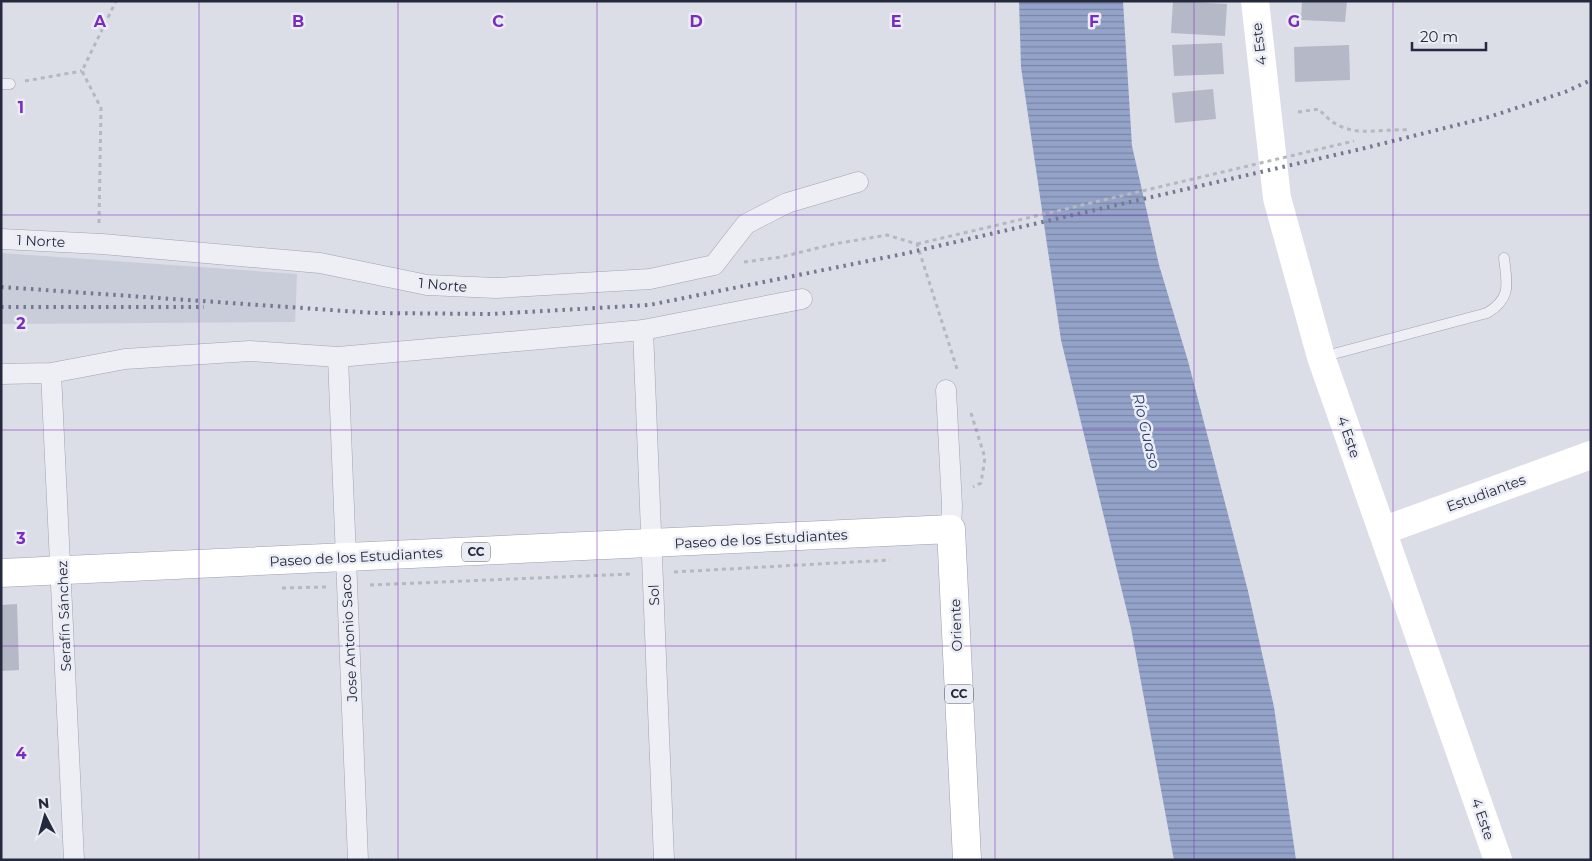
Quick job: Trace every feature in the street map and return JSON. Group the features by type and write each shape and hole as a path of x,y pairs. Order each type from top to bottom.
{"main road":[{"name":"4 Este","path":"1256,1 1277,198 1321,357 1498,860"},
{"name":"Estudiantes","path":"1382,531 1591,455"},
{"name":"Paseo de los Estudiantes","path":"1,574 950,529"},
{"name":"Oriente","path":"950,529 966,860"}],"street":[{"path":"714,265 746,224 786,203 858,182"},
{"name":"1 Norte","path":"1,239 98,244 320,263 427,285 496,288 650,279 714,265"},
{"path":"1,374 52,373 125,359 240,352 338,357 643,330 802,299"},
{"name":"Sol","path":"643,330 664,860"},
{"name":"Jose Antonio Saco","path":"338,357 358,860"},
{"name":"Serafín Sánchez","path":"52,373 74,860"},
{"name":"Oriente","path":"946,390 952,506 950,529"}],"lane":[{"path":"1321,357 1486,313 1499,305 1504,297 1507,285 1504,258"}],"path":[{"path":"82,71 116,1"},
{"path":"6,84 82,71"},
{"path":"82,71 101,108 98,244"},
{"path":"1298,112 1319,109 1330,122 1354,131 1410,130"},
{"path":"714,265 781,257 834,244 887,235 917,244 1354,141"},
{"path":"279,589 653,573 895,560"}],"shaded area":[{"path":"1,253 297,274 295,322 1,324"}],"water":[{"name":"Río Guaso","path":"1019,1 1123,1 1132,146 1159,265 1188,361 1248,591 1274,707 1296,860 1174,860 1131,628 1061,340 1021,67"}],"building":[{"path":"1173,1 1227,4 1225,36 1171,33"},
{"path":"1302,1 1347,1 1345,22 1301,20"},
{"path":"1222,43 1224,74 1174,76 1172,45"},
{"path":"1349,45 1350,80 1295,82 1294,47"},
{"path":"1213,89 1216,119 1175,123 1172,93"},
{"path":"17,604 19,670 1,671 1,605"}],"railway":[{"path":"1,287 374,313 491,314 649,305 903,254 1361,149 1489,117 1565,92 1591,80"},
{"path":"1,307 204,307"}]}
